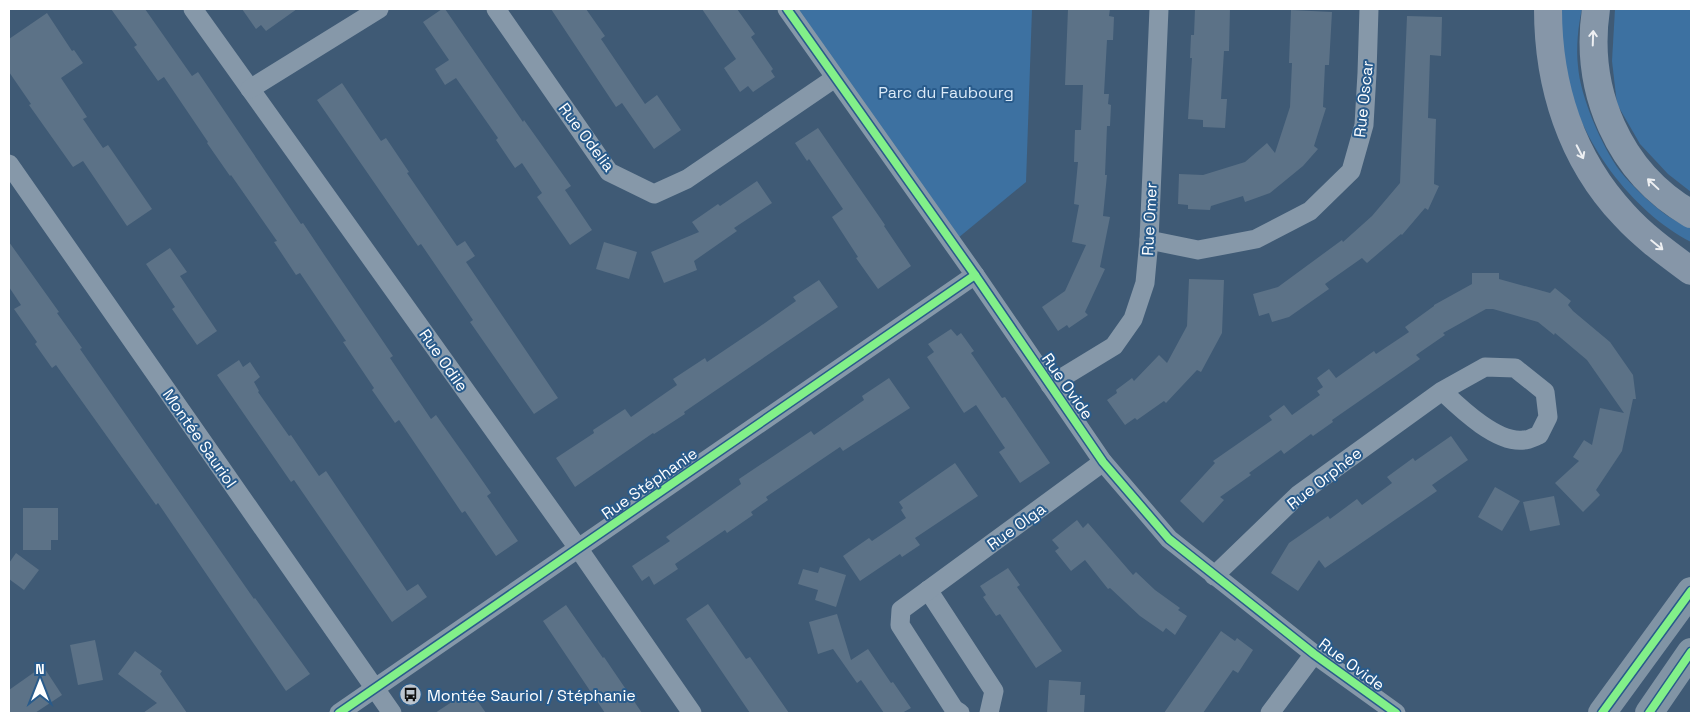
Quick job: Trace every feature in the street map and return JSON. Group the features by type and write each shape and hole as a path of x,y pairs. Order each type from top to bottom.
{"highway":[{"path":"1548,9 1549,50 1556,89 1568,125 1584,160 1604,192 1625,216 1655,244 1691,271"}],"main road":[{"path":"1596,9 1593,37 1595,70 1598,87 1609,120 1626,152 1647,179 1674,203 1691,214"},
{"path":"1602,713 1691,592"},
{"path":"1649,713 1691,652"}],"street":[{"name":"Rue Odile","path":"193,9 578,548 692,713"},
{"path":"250,89 379,9"},
{"name":"Rue Odelia","path":"496,9 609,172 654,194 688,179 835,78"},
{"name":"Rue Ovide","path":"787,9 975,275 1103,462 1169,539 1314,654 1396,713"},
{"name":"Rue Omer","path":"1050,385 1114,346 1133,319 1146,283 1159,9"},
{"name":"Rue Oscar","path":"1149,240 1198,250 1256,239 1310,211 1351,170 1364,125 1369,9"},
{"name":"Montée Sauriol","path":"9,164 392,713"},
{"name":"Rue Stéphanie","path":"339,713 975,275"},
{"name":"Rue Orphée","path":"1214,576 1298,495 1442,391 1485,367 1515,368 1546,392 1548,417 1539,435 1523,441 1505,437 1475,422 1442,391"},
{"name":"Rue Olga","path":"960,713 954,709 900,625 901,610 1103,462"},
{"path":"928,590 994,691 989,713"},
{"path":"1270,713 1314,654"}],"green space":[{"name":"Parc du Faubourg","path":"787,9 1032,9 1026,182 952,243"},
{"path":"1560,9 1582,9 1577,45 1580,78 1587,106 1606,149 1630,183 1665,214 1691,228 1691,242 1669,229 1648,212 1629,193 1595,148 1573,99 1566,74"},
{"path":"1615,9 1691,9 1691,192 1668,174 1640,144 1617,104 1612,61"}],"building":[{"path":"111,9 145,9 192,76 198,72 393,356 390,358 431,419 436,415 491,493 487,496 518,541 496,556 465,511 462,513 399,420 395,423 372,390 374,388 343,342 346,341 300,273 296,275 274,242 277,241 207,143 164,77 158,81 134,47 137,45"},
{"path":"242,9 297,9 266,31 261,25 256,29"},
{"path":"442,9 445,9 523,122 524,120 571,186 565,190 592,230 570,245 537,197 542,193 522,163 515,168 496,140 498,138 456,78 445,85 435,69 449,60 423,22"},
{"path":"551,9 586,9 605,36 601,39 645,104 657,95 681,130 654,149 622,103 616,107"},
{"path":"702,9 737,9 755,34 751,37 773,69 771,71 775,77 753,92 748,86 740,92 724,68 736,59"},
{"path":"1068,9 1110,9 1109,16 1114,17 1113,40 1107,40 1104,94 1109,94 1108,104 1111,105 1110,126 1107,126 1105,175 1107,175 1103,216 1110,217 1100,267 1105,269 1085,312 1088,315 1069,328 1067,325 1058,331 1042,307 1065,291 1086,245 1072,242 1079,205 1074,204 1078,162 1074,162 1075,130 1081,130 1083,85 1065,85"},
{"path":"1195,9 1230,9 1229,51 1224,51 1221,99 1227,99 1225,128 1203,127 1203,120 1188,119 1192,58 1190,58 1191,35 1194,35"},
{"path":"1291,10 1332,12 1329,65 1325,65 1323,107 1326,108 1314,146 1318,149 1303,166 1270,193 1245,202 1243,196 1211,206 1210,210 1188,209 1188,205 1178,204 1179,174 1203,175 1245,162 1267,143 1275,153 1290,107 1292,63 1289,63"},
{"path":"47,13 72,51 74,50 83,63 61,78 87,117 83,119 103,148 108,145 152,209 127,226 83,161 73,167 29,105 31,104 9,72 9,39"},
{"path":"1407,16 1442,17 1441,56 1430,55 1428,118 1436,119 1434,184 1439,186 1428,210 1425,208 1402,235 1367,263 1362,258 1325,284 1329,289 1289,317 1272,322 1269,313 1259,316 1253,294 1278,287 1342,240 1343,242 1372,216 1400,183"},
{"path":"342,83 381,141 386,138 409,172 407,173 457,246 465,241 475,256 466,262 558,398 534,414 470,322 473,320 421,244 418,246 317,100"},
{"path":"818,128 911,266 878,289 856,258 858,257 832,217 843,209 809,159 807,161 795,143"},
{"path":"757,181 772,203 734,228 737,231 694,261 697,270 664,283 651,252 699,232 692,222"},
{"path":"9,242 59,312 57,313 82,348 80,349 254,599 310,674 286,691 158,503 156,505 56,365 52,368 35,344 37,342 14,309 21,305 9,287"},
{"path":"604,242 637,252 629,279 596,269"},
{"path":"170,248 187,272 180,276 217,331 197,345 172,309 175,307 146,264"},
{"path":"1472,273 1499,273 1499,279 1550,293 1555,288 1571,301 1568,305 1573,311 1610,342 1633,375 1636,399 1633,399 1622,451 1596,490 1600,495 1583,512 1555,483 1579,461 1573,457 1584,440 1592,445 1600,408 1624,413 1587,360 1555,333 1554,335 1538,322 1493,309 1486,309 1443,333 1445,335 1416,355 1420,359 1332,420 1333,422 1313,436 1311,434 1284,454 1281,450 1249,473 1251,475 1220,497 1224,500 1203,523 1180,501 1215,463 1213,461 1272,420 1269,416 1284,405 1292,415 1320,395 1317,391 1323,387 1317,378 1329,369 1336,378 1374,351 1376,354 1409,332 1405,327 1434,305 1472,284"},
{"path":"1189,279 1224,280 1222,333 1201,372 1197,370 1166,403 1164,401 1137,420 1135,418 1125,425 1107,400 1117,393 1116,390 1132,378 1134,381 1159,355 1167,363 1187,326"},
{"path":"819,280 838,307 684,412 685,414 653,433 575,487 556,458 594,433 593,430 625,409 631,417 677,385 673,379 705,358 707,362 759,327 796,301 793,297"},
{"path":"951,329 957,336 961,333 974,351 971,353 1002,398 1005,397 1050,463 1020,483 999,452 1005,448 976,405 964,413 927,357 934,352 928,344"},
{"path":"239,360 243,367 250,362 260,377 254,382 258,392 319,476 326,471 407,591 418,584 427,597 392,622 294,480 291,482 217,375"},
{"path":"889,378 910,408 843,451 840,447 766,497 768,500 751,512 753,515 727,533 725,530 675,564 678,569 654,585 649,576 642,581 632,566 670,541 666,537 741,484 739,479 811,431 814,435 864,400 862,396"},
{"path":"1451,436 1468,460 1432,485 1437,491 1325,568 1319,560 1298,591 1271,573 1289,543 1328,516 1330,519 1357,499 1362,505 1392,483 1387,477 1413,458 1415,461"},
{"path":"955,463 978,496 915,538 920,545 902,557 900,554 860,581 843,556 869,538 872,541 906,518 899,502"},
{"path":"1495,487 1520,501 1502,531 1478,517"},
{"path":"1554,496 1560,525 1530,531 1523,502"},
{"path":"23,508 58,508 58,540 51,540 51,550 23,550"},
{"path":"1077,520 1083,528 1088,523 1133,575 1136,572 1187,616 1175,635 1166,628 1163,632 1140,616 1110,588 1108,589 1085,560 1071,571 1055,551 1059,548 1052,540"},
{"path":"16,553 39,570 24,590 9,579 9,563"},
{"path":"820,567 846,575 836,607 815,600 818,590 798,584 803,569 818,573"},
{"path":"1008,568 1020,585 1017,587 1062,651 1036,668 1000,614 996,616 983,597 986,595 980,586"},
{"path":"708,604 746,659 750,657 789,713 750,713 686,619"},
{"path":"566,605 642,713 605,713 543,621"},
{"path":"837,614 851,660 868,649 911,708 902,713 884,713 861,680 857,683 833,649 818,654 809,622"},
{"path":"1221,631 1235,641 1237,638 1253,650 1238,673 1233,670 1203,713 1164,713"},
{"path":"95,640 103,680 78,685 70,645"},
{"path":"135,651 162,671 160,674 187,713 143,713 157,703 118,674"},
{"path":"43,666 62,695 35,713 9,713 9,690"},
{"path":"1049,680 1081,682 1080,695 1085,695 1084,713 1047,713"},
{"path":"470,690 486,713 435,713"}],"cycle path":[{"path":"787,9 975,275 1103,462 1169,539 1314,654 1396,713"},
{"path":"339,713 975,275"},
{"path":"1602,713 1691,591"},
{"path":"1649,713 1691,652"}],"place":[{"name":"Montée Sauriol / Stéphanie","path":"411,695"}]}
